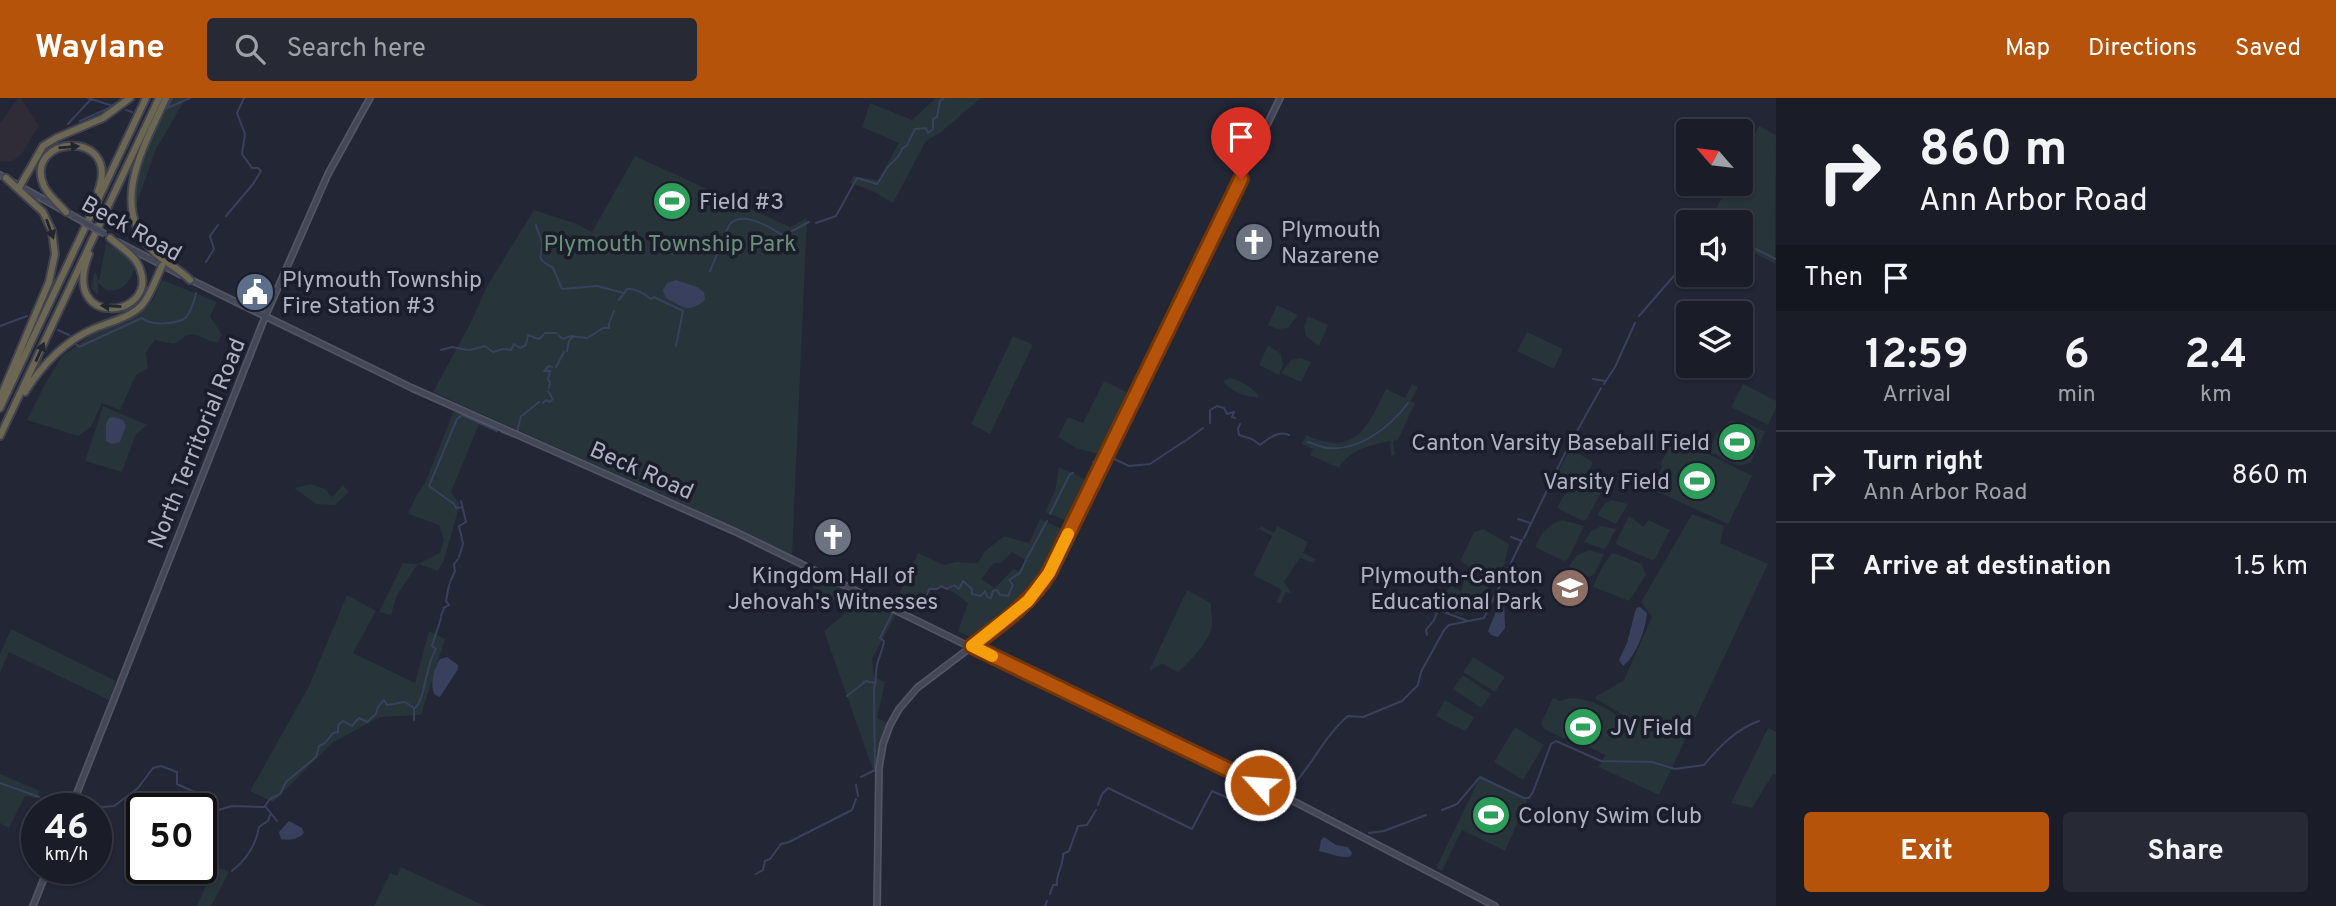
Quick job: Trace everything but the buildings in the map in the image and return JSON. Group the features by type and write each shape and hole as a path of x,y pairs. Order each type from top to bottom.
{"highway":[{"path":"20,186 43,146 108,115 130,98"},
{"path":"0,408 146,98"},
{"path":"0,438 159,98"},
{"path":"166,98 134,173 131,203 136,225 149,246 190,280"},
{"path":"66,212 45,188 42,169 53,151 64,145 76,145 94,155 102,172 86,222"},
{"path":"0,398 49,282 55,254 48,220 37,205 3,176"},
{"path":"100,223 83,269 82,285 92,302 113,309 126,306 135,299 141,289 142,277 136,261 108,236"},
{"path":"0,438 26,391 49,360 78,337 135,310 145,301 162,266"}],"main road":[{"name":"North Territorial Road","path":"78,793 265,317 328,174 370,98"},
{"path":"877,906 879,768 886,735 899,709 912,693 1020,610 1038,590 1052,567 1280,98"},
{"name":"Beck Road","path":"3,176 162,266 265,317 412,388 713,521 1274,791 1495,906"},
{"path":"33,906 42,884"}],"shaded area":[{"path":"18,98 21,98 39,126 21,155 12,161 3,162 0,161 0,123"}],"green space":[{"path":"167,98 186,98 156,149 133,214 131,185"},
{"path":"936,98 981,98 940,133 926,141 893,203 850,183 853,176 878,180 899,143 862,127 870,103 912,120"},
{"path":"1759,126 1776,135 1775,264 1753,252 1753,210 1715,210 1723,196 1754,196 1754,135"},
{"name":"Plymouth Township Park","path":"635,156 790,227 807,218 792,555 433,392 487,286 534,210 577,224 592,232"},
{"path":"106,243 128,257 135,268 128,282 117,290 106,290 98,283 98,296 91,288 95,271 99,281"},
{"path":"162,280 217,302 210,316 222,335 218,342 193,334 174,344 155,340 146,352 148,368 136,375 120,410 102,403 91,427 78,436 27,420 62,356 97,331 142,312 153,300"},
{"path":"1277,305 1298,315 1288,328 1277,329 1268,325"},
{"path":"1308,316 1328,325 1319,346 1306,336 1304,326"},
{"path":"1527,332 1563,349 1554,369 1517,351"},
{"path":"1013,336 1033,345 990,434 971,424"},
{"path":"1268,345 1281,354 1283,365 1279,375 1259,365"},
{"path":"1301,358 1311,362 1301,382 1281,373 1291,360"},
{"path":"1230,378 1247,385 1259,397 1234,391 1223,381"},
{"path":"1104,381 1128,393 1098,454 1076,448 1058,437 1068,417 1083,423"},
{"path":"1412,384 1418,387 1411,401 1415,403 1398,440 1393,441 1395,455 1391,456 1390,441 1355,453 1339,468 1310,455 1313,449 1302,444 1306,435 1336,443 1348,440 1365,426 1386,389 1405,398"},
{"path":"1743,384 1776,401 1776,408 1768,425 1731,407"},
{"path":"103,406 147,425 136,434 122,472 85,461"},
{"path":"454,410 480,422 451,492 460,504 444,560 438,571 418,564 440,553 444,540 439,525 408,514 426,481"},
{"name":"Canton Varsity Baseball Field","path":"1730,421 1747,423 1765,432 1751,462 1741,465 1709,451 1717,433"},
{"name":"Varsity Field","path":"1679,439 1752,476 1728,524 1643,485 1648,477 1659,473 1661,462 1670,446 1674,448"},
{"path":"1570,449 1593,462 1587,475 1573,481 1557,474"},
{"path":"1059,467 1085,479 1065,520 1045,512 1055,491"},
{"path":"310,484 325,489 332,497 343,485 349,492 335,505 316,504 294,488"},
{"path":"1584,486 1601,492 1587,519 1583,521 1557,508 1567,492"},
{"path":"1612,500 1628,504 1616,524 1597,515 1605,503"},
{"path":"1692,514 1724,526 1720,543 1768,564 1659,795 1599,767 1605,755 1571,738 1562,738 1544,729 1541,723 1553,698 1560,701 1583,699 1615,714 1627,733 1632,720 1595,697 1624,680 1652,617 1641,602"},
{"path":"1629,516 1644,527 1648,520 1670,530 1654,561 1617,545"},
{"path":"1040,519 1062,529 1036,580 1026,593 970,637 958,631 968,603 951,591 941,588 931,590 919,613 895,602 918,553 944,565 956,562 978,563 985,551 1004,536 1029,543","holes":["1012,552 1027,561 1018,571 1013,569 995,588 981,579 994,563 1001,563"]},
{"path":"1563,520 1584,526 1568,559 1564,561 1535,547 1546,530"},
{"path":"1261,526 1274,533 1277,526 1308,542 1303,553 1316,559 1314,563 1300,558 1284,582 1292,594 1286,592 1280,604 1276,602 1282,590 1253,575 1272,536 1259,529"},
{"path":"1601,526 1616,529 1606,548 1584,542 1590,532"},
{"path":"1483,529 1509,544 1504,565 1496,579 1490,581 1460,561 1474,532"},
{"path":"1589,550 1604,554 1594,575 1589,577 1569,566 1576,556"},
{"path":"1614,553 1642,564 1646,575 1629,601 1593,587 1601,569"},
{"path":"403,563 418,564 397,595 391,615 379,612"},
{"path":"815,573 897,613 872,659 874,677 885,682 877,718 887,723 874,773 824,631 855,605 848,600 817,600 810,578"},
{"path":"1465,577 1489,588 1478,612 1466,603 1463,616 1440,608 1442,598 1451,585 1461,592"},
{"path":"1187,590 1211,603 1211,631 1198,651 1178,672 1162,664 1149,671"},
{"path":"347,595 376,611 353,653 415,683 429,631 445,639 421,715 380,717 332,743 273,802 250,791 309,686"},
{"path":"11,629 116,681 109,700 9,652 0,673 0,654"},
{"path":"1473,657 1505,677 1495,692 1463,672"},
{"path":"1463,675 1491,694 1481,708 1453,689"},
{"path":"1445,700 1474,717 1466,732 1436,716"},
{"path":"1515,727 1544,745 1523,780 1494,762"},
{"path":"1768,728 1776,732 1776,775 1773,774 1752,808 1731,803"},
{"path":"0,774 40,791 21,793 21,804 9,828 0,823"},
{"name":"Colony Swim Club","path":"1480,777 1528,800 1505,851 1462,830 1442,871 1436,868"},
{"path":"401,867 485,906 374,906 390,873 397,876"},
{"path":"221,868 229,872 211,906 197,906 208,884 217,884 217,873"}],"water":[{"path":"676,280 697,287 704,292 705,300 690,308 668,299 663,290 667,283"},
{"path":"109,418 123,420 126,426 120,442 111,444 106,441 106,424"},
{"path":"1501,599 1504,599 1505,628 1498,637 1488,631"},
{"path":"1640,607 1647,613 1645,626 1640,642 1623,666 1619,660 1627,643 1636,608"},
{"path":"447,657 458,665 458,669 440,697 433,691 433,677 440,659"},
{"path":"289,821 302,828 304,833 293,839 281,839 279,832"},
{"path":"1324,837 1336,845 1348,847 1351,856 1319,851"}],"waterway":[{"path":"88,98 113,106"},
{"path":"80,121 109,108 123,98"},
{"path":"168,106 172,98"},
{"path":"165,109 190,98"},
{"path":"226,216 261,171 252,168 242,154 245,134 237,113 244,98"},
{"path":"816,223 836,216 857,178 877,184 907,145 915,129 926,128 928,133 933,129 933,119 937,117 940,101 944,98"},
{"path":"68,124 91,99"},
{"path":"126,110 132,112"},
{"path":"710,271 728,227 735,220 749,219 782,235 786,234"},
{"path":"792,231 809,222"},
{"path":"206,262 214,249 210,236 218,225"},
{"path":"536,225 542,243 540,257 553,268 562,289 597,286 624,293"},
{"path":"1753,248 1776,259"},
{"path":"1639,316 1676,273"},
{"path":"619,300 627,289 634,289 651,299 654,297 683,311"},
{"path":"76,344 79,347 142,318 162,323 184,319 196,293"},
{"path":"610,321 614,311"},
{"path":"676,346 683,311"},
{"path":"0,326 27,316"},
{"path":"589,337 603,328 609,328 609,323"},
{"path":"1604,384 1615,367 1635,323"},
{"path":"58,330 69,335"},
{"path":"542,336 545,333 556,333"},
{"path":"470,350 485,346 493,352 511,350 514,344 520,348 526,345 528,335 538,339 542,337"},
{"path":"558,335 563,339 571,336 587,338"},
{"path":"567,351 569,341 573,337"},
{"path":"441,350 452,347 468,350"},
{"path":"556,367 564,352"},
{"path":"549,388 550,371 544,371 549,366 552,367"},
{"path":"1593,379 1605,381"},
{"path":"1524,538 1566,451 1601,388"},
{"path":"543,403 553,399 548,391"},
{"path":"523,415 539,402"},
{"path":"1308,442 1326,448 1341,448 1363,441 1384,428 1408,403"},
{"path":"1210,423 1210,410 1217,406 1224,408 1227,414 1234,412 1232,417 1235,418"},
{"path":"463,507 456,508 429,486 457,419 462,415 497,431"},
{"path":"517,432 521,416"},
{"path":"1240,424 1239,435 1260,445 1277,434 1289,435"},
{"path":"1184,442 1203,428"},
{"path":"501,432 515,437"},
{"path":"1108,456 1129,466 1150,464 1183,442"},
{"path":"1093,462 1103,458"},
{"path":"1050,514 1070,474 1073,473"},
{"path":"459,557 463,544 459,526 466,522 461,501"},
{"path":"1518,519 1530,523"},
{"path":"1027,558 1047,521"},
{"path":"1511,537 1522,541"},
{"path":"1499,588 1522,540"},
{"path":"451,580 455,571 454,564 458,559"},
{"path":"898,602 918,606 929,589 941,586 947,589 954,585 959,589 963,581 972,589 972,594 981,596 985,591 987,597 991,598 993,591 997,590 1000,595 1008,596 1013,585 1009,580 1020,573 1026,560"},
{"path":"441,616 444,608 449,605 446,601 449,585"},
{"path":"1288,791 1304,773 1331,733 1348,716 1363,717 1402,701 1418,685 1421,672 1444,630 1449,625 1484,618 1498,589"},
{"path":"1427,635 1426,630 1438,610 1468,621"},
{"path":"861,777 875,770 874,688 884,641 880,638 893,612"},
{"path":"415,708 436,649 432,646 441,618"},
{"path":"847,696 866,681 875,683"},
{"path":"265,806 270,799 280,794 286,782 316,757 319,746 333,733 338,732 338,725 343,721 352,726 359,718 367,722 376,714 384,700 387,705 405,702 414,708"},
{"path":"414,708 414,720"},
{"path":"1442,810 1457,804 1480,777 1529,798 1551,744 1556,741 1601,761 1652,762 1675,769 1704,765 1735,734 1759,721"},
{"path":"112,806 138,788 153,768 161,766 177,772 177,784 194,792"},
{"path":"0,783 28,793"},
{"path":"856,785 858,796"},
{"path":"1098,805 1102,794 1108,788 1192,829 1212,791 1230,799 1234,810 1248,807 1255,811 1262,808"},
{"path":"756,874 763,870 765,861 770,859 781,844 852,810 856,799"},
{"path":"1269,808 1283,800"},
{"path":"217,810 232,806 264,807"},
{"path":"265,806 277,821"},
{"path":"1050,894 1053,885 1057,885 1063,854 1069,851 1078,826 1087,825 1096,810"},
{"path":"232,871 250,852 259,827 268,821 270,815"},
{"path":"1369,833 1384,831 1426,815"},
{"path":"1045,906 1047,901"}],"slow traffic":[{"path":"992,656 972,646 1020,610 1038,590 1068,534"}],"place":[{"name":"Field #3","path":"672,201"},
{"name":"Plymouth Nazarene","path":"1254,242"},
{"name":"Plymouth Township Fire Station #3","path":"255,292"},
{"name":"Canton Varsity Baseball Field","path":"1737,442"},
{"name":"Varsity Field","path":"1697,481"},
{"name":"Kingdom Hall of Jehovah's Witnesses","path":"833,537"},
{"name":"Plymouth-Canton Educational Park","path":"1570,588"},
{"name":"JV Field","path":"1583,727"},
{"name":"Colony Swim Club","path":"1491,815"}],"route":[{"path":"1241,179 1049,573 1020,610 972,646 1260,785"}]}
